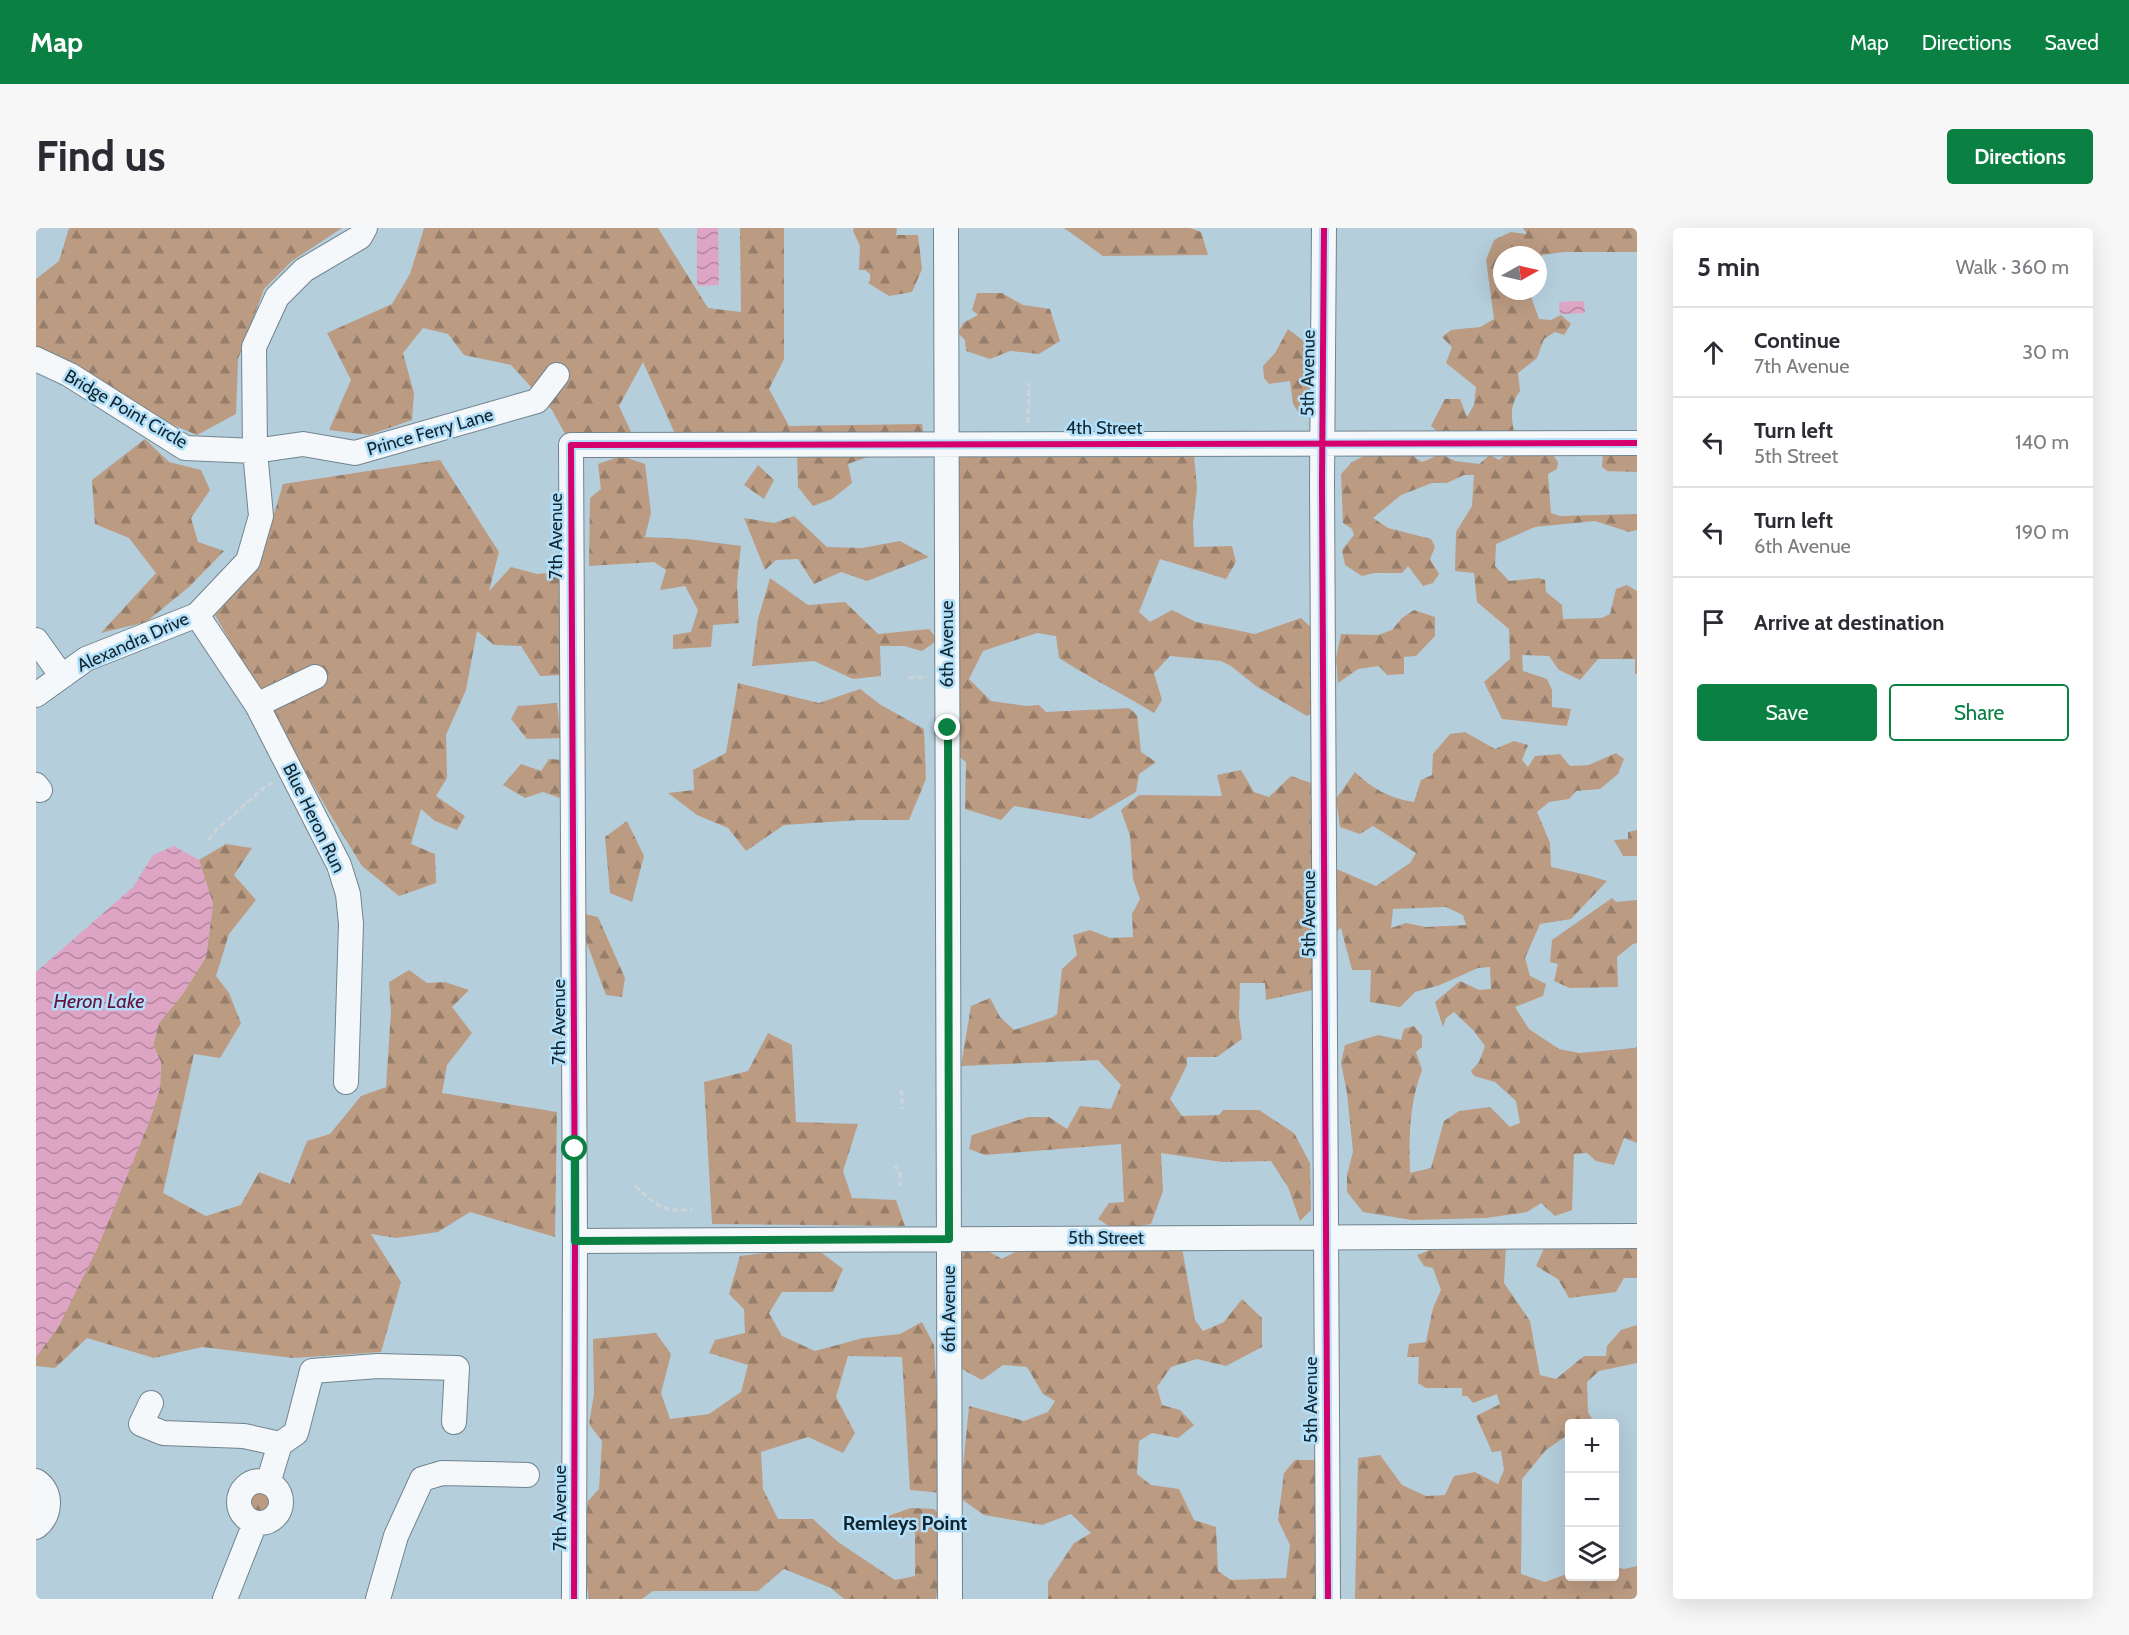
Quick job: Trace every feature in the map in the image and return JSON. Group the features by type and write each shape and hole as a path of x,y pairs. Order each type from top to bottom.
{"street":[{"name":"Alexandra Drive","path":"36,695 86,659 197,615 248,561 261,516 255,451 254,347 277,297 304,270 360,237 365,228"},
{"name":"6th Avenue","path":"946,228 950,1599"},
{"name":"5th Avenue","path":"1324,228 1322,442 1328,1599"},
{"name":"Bridge Point Circle","path":"36,359 70,375 185,448 255,451"},
{"name":"Prince Ferry Lane","path":"255,451 303,444 355,453 537,402 556,375"},
{"name":"4th Street","path":"571,445 1637,443"},
{"name":"7th Avenue","path":"571,445 575,1241 574,1599"},
{"name":"Blue Heron Run","path":"197,615 257,705 339,865 348,894 351,924 346,1082"},
{"path":"36,640 56,668 64,675"},
{"path":"257,705 315,677"},
{"name":"5th Street","path":"575,1241 1637,1236"},
{"path":"225,1599 255,1523 249,1521 240,1511 239,1497 248,1485 254,1482 268,1482 280,1444 296,1433 312,1371 378,1366 457,1368 454,1422"},
{"path":"151,1403 141,1424 163,1433 244,1436 280,1444"},
{"path":"378,1599 396,1536 422,1479 442,1473 528,1475"},
{"path":"36,1481 42,1485 49,1508 42,1522 36,1527"}],"path":[{"path":"1027,444 1029,383"},
{"path":"209,840 212,834 267,785 295,778"},
{"path":"899,1092 902,1092 902,1109"},
{"path":"893,1167 896,1167 900,1174 900,1186"},
{"path":"635,1186 659,1208 672,1211 692,1210"}],"green space":[{"path":"69,228 342,228 292,261 264,289 238,359 236,414 197,435 157,418 36,348 36,279 59,261"},
{"path":"424,228 658,228 708,308 741,312 740,228 784,228 784,359 769,389 789,426 922,424 924,437 848,464 852,483 832,499 813,506 798,487 797,452 680,445 643,362 619,406 637,445 571,445 552,410 511,365 464,355 448,334 423,328 403,353 414,393 412,420 369,435 329,430 351,380 327,333 392,304 410,274"},
{"path":"854,228 897,228 896,235 918,235 922,269 912,292 889,296 868,283 870,274 865,270 859,270 860,246 853,231"},
{"path":"1064,228 1190,228 1201,232 1208,255 1103,256"},
{"path":"1523,228 1637,228 1637,252 1564,252 1547,254 1547,246 1493,246 1493,300 1532,300 1539,319 1551,320 1561,315 1571,324 1564,335 1555,332 1544,339 1537,358 1518,373 1520,391 1512,410 1514,432 1444,437 1431,426 1445,399 1460,399 1467,417 1474,405 1476,387 1446,363 1452,347 1442,337 1451,330 1480,327 1494,319 1486,260 1494,240 1511,232 1527,234"},
{"path":"977,293 1002,293 1023,305 1050,309 1060,341 1039,354 1010,351 990,359 966,351 965,340 958,333 963,323 978,315 972,310"},
{"path":"1288,329 1305,342 1311,406 1302,417 1293,404 1290,381 1269,384 1264,378 1263,366 1275,353"},
{"path":"145,439 169,462 201,470 210,490 191,518 198,542 224,551 189,587 146,622 101,633 156,573 129,538 95,524 92,480"},
{"path":"1550,451 1558,462 1557,469 1548,474 1551,513 1560,516 1637,514 1637,530 1629,532 1595,521 1535,527 1496,544 1495,566 1509,581 1538,578 1545,580 1546,592 1562,605 1563,619 1602,618 1610,614 1616,589 1627,585 1637,591 1637,674 1635,674 1635,659 1598,659 1580,680 1559,670 1549,656 1522,655 1523,671 1547,679 1552,690 1552,707 1571,709 1567,726 1502,719 1484,682 1510,659 1509,629 1477,602 1474,573 1455,571 1456,532 1472,506 1474,475 1464,475 1447,483 1432,483 1401,495 1373,518 1388,528 1431,539 1435,547 1430,559 1439,574 1433,583 1423,586 1408,566 1402,573 1375,573 1362,576 1345,565 1342,550 1354,535 1352,529 1343,523 1341,474 1352,462 1370,453 1407,452 1422,462 1441,454 1455,461 1479,464 1490,455 1499,460 1507,454"},
{"path":"1603,452 1637,456 1637,472 1607,471 1602,467"},
{"path":"958,455 1194,455 1197,488 1193,523 1194,547 1232,546 1236,562 1226,579 1160,559 1139,612 1150,622 1172,610 1196,622 1255,634 1301,618 1317,633 1316,711 1307,716 1256,686 1221,661 1170,656 1154,673 1162,700 1154,713 1059,658 1056,636 1037,633 983,651 969,679 991,701 1026,706 1039,705 1046,712 1129,708 1137,715 1141,752 1156,762 1139,774 1136,792 1090,819 1014,806 1001,820 965,809 966,762 958,756"},
{"path":"621,456 645,464 651,513 645,537 688,539 741,546 737,583 739,623 713,625 711,647 673,649 673,635 691,632 698,610 685,586 660,590 666,570 654,562 589,566 590,498 601,489 598,464"},
{"path":"440,460 499,552 489,591 511,567 537,574 561,572 565,675 540,676 521,646 494,645 477,631 466,690 446,735 447,778 436,796 465,816 457,830 435,821 421,809 411,844 435,854 436,883 399,896 362,866 215,615 260,561 283,484"},
{"path":"758,465 774,480 764,499 744,485"},
{"path":"794,516 827,547 862,548 900,541 929,557 867,581 841,572 814,584 798,559 776,560 765,570 744,518 774,523"},
{"path":"770,578 808,605 845,602 878,634 929,629 938,640 922,651 904,646 880,646 881,676 853,679 814,661 752,666 758,619"},
{"path":"1414,610 1435,617 1435,636 1416,656 1404,657 1404,674 1387,675 1379,666 1358,669 1338,683 1336,658 1341,634 1378,635 1392,630 1402,618"},
{"path":"738,683 819,703 860,689 881,705 924,729 926,779 909,820 859,820 784,825 746,851 728,828 697,815 668,793 694,790 693,770 726,753"},
{"path":"557,703 561,738 527,739 511,719 518,706"},
{"path":"1465,732 1495,749 1514,741 1528,745 1522,760 1528,767 1535,756 1560,754 1570,766 1589,765 1616,753 1624,759 1618,774 1600,789 1576,791 1569,799 1549,802 1537,812 1550,843 1551,867 1607,881 1571,919 1540,924 1525,958 1530,976 1546,984 1543,996 1515,1007 1529,1029 1559,1049 1579,1053 1637,1046 1637,1143 1624,1138 1614,1165 1596,1161 1587,1153 1574,1154 1572,1210 1555,1216 1541,1203 1527,1212 1486,1218 1412,1220 1363,1212 1347,1192 1347,1175 1353,1152 1347,1093 1341,1063 1345,1045 1378,1035 1401,1040 1404,1029 1414,1026 1422,1036 1422,1047 1416,1052 1422,1070 1414,1096 1411,1121 1410,1173 1431,1168 1444,1121 1459,1111 1490,1107 1510,1127 1520,1123 1516,1101 1495,1082 1474,1076 1471,1071 1479,1062 1485,1046 1473,1030 1454,1012 1446,1018 1443,1027 1435,1002 1460,981 1479,990 1491,989 1490,967 1478,968 1440,985 1415,992 1400,1007 1370,1002 1371,970 1352,970 1341,928 1318,943 1318,965 1312,990 1266,1000 1265,983 1240,983 1239,1017 1242,1039 1217,1057 1187,1057 1187,1065 1170,1099 1182,1116 1219,1115 1223,1110 1259,1110 1294,1133 1310,1163 1311,1210 1300,1221 1288,1187 1271,1161 1222,1162 1161,1153 1163,1191 1151,1224 1115,1230 1098,1219 1109,1203 1124,1202 1121,1144 985,1155 969,1149 972,1135 1028,1117 1049,1117 1067,1129 1080,1106 1111,1109 1121,1085 1098,1060 961,1066 971,1006 990,998 1000,1017 1014,1030 1053,1017 1057,1014 1062,969 1077,955 1073,935 1090,930 1110,938 1133,937 1132,914 1140,899 1133,879 1130,836 1121,810 1139,795 1222,796 1217,775 1241,770 1254,792 1269,797 1291,776 1317,785 1332,867 1376,886 1410,863 1416,853 1373,826 1360,834 1340,827 1336,799 1355,772 1382,792 1414,802 1421,780 1432,775 1433,754 1450,734","holes":["1446,907 1463,915 1466,925 1426,927 1406,923 1391,928 1393,909"]},
{"path":"549,759 563,760 563,799 543,792 525,798 503,785 521,764 541,771"},
{"path":"627,821 644,856 632,902 610,893 605,837"},
{"path":"1637,830 1637,856 1623,856 1614,840 1628,839 1628,832"},
{"path":"226,844 252,848 234,875 256,900 229,934 216,976 229,993 241,1023 220,1058 194,1054 163,1193 206,1216 241,1205 259,1172 290,1184 307,1141 330,1134 361,1096 386,1087 391,1012 389,982 409,970 427,983 445,982 469,990 452,1007 472,1033 447,1065 442,1093 557,1112 555,1237 470,1212 438,1232 396,1238 371,1234 401,1282 381,1352 293,1358 202,1347 154,1358 87,1338 55,1368 36,1366 36,1357 59,1326 148,1125 160,1088 161,1062 153,1045 159,1023 182,995 206,957 213,904 199,860"},
{"path":"1612,898 1616,902 1637,900 1637,943 1617,957 1618,987 1570,988 1554,981 1558,964 1550,962 1552,940"},
{"path":"585,914 598,917 625,978 622,997 606,995 585,938"},
{"path":"768,1033 792,1045 796,1122 858,1124 843,1171 852,1198 896,1200 905,1226 712,1224 704,1082 748,1071"},
{"path":"1637,1242 1637,1278 1624,1278 1616,1292 1569,1298 1558,1279 1536,1266 1546,1244"},
{"path":"1071,1245 1085,1252 1101,1248 1182,1248 1195,1320 1203,1331 1224,1322 1242,1299 1262,1318 1262,1347 1226,1366 1197,1359 1171,1367 1157,1387 1162,1405 1180,1410 1194,1425 1178,1438 1152,1433 1139,1441 1137,1474 1151,1485 1179,1489 1194,1520 1216,1527 1218,1571 1231,1580 1286,1578 1290,1545 1278,1520 1284,1473 1295,1460 1321,1460 1321,1599 1048,1599 1048,1582 1074,1543 1091,1533 1071,1514 1042,1525 984,1515 960,1498 969,1406 1024,1421 1048,1412 1055,1401 1043,1394 1027,1367 1003,1365 982,1380 958,1367 957,1249 982,1248 1002,1259 1026,1246"},
{"path":"1506,1246 1504,1283 1530,1321 1540,1375 1556,1379 1584,1356 1606,1356 1607,1346 1621,1330 1637,1325 1637,1363 1599,1371 1587,1382 1588,1412 1592,1419 1565,1419 1565,1437 1546,1450 1522,1479 1521,1574 1545,1582 1565,1574 1565,1581 1619,1581 1619,1568 1637,1566 1637,1599 1355,1599 1358,1458 1380,1455 1402,1485 1426,1496 1445,1495 1454,1476 1475,1472 1498,1484 1504,1470 1501,1451 1492,1452 1476,1416 1500,1404 1497,1394 1473,1403 1467,1396 1462,1396 1462,1388 1426,1388 1418,1383 1419,1357 1407,1357 1409,1344 1426,1342 1433,1308 1441,1290 1433,1268 1424,1266 1417,1255 1438,1247"},
{"path":"814,1247 843,1269 833,1292 782,1292 769,1313 782,1336 815,1351 863,1338 900,1334 922,1322 934,1345 942,1493 910,1490 902,1357 848,1356 836,1397 855,1433 843,1453 808,1437 761,1452 763,1489 778,1519 813,1519 838,1542 895,1580 915,1576 915,1533 882,1518 911,1508 934,1509 944,1518 943,1553 936,1599 844,1599 831,1588 784,1569 758,1591 653,1591 642,1599 589,1599 582,1557 588,1501 599,1489 602,1441 589,1424 594,1394 593,1339 656,1333 671,1354 661,1393 670,1419 709,1414 741,1392 748,1365 709,1353 715,1340 745,1333 744,1309 729,1294 740,1256"},
{"path":"259,1485 270,1490 275,1501 270,1512 259,1517 248,1512 243,1501 248,1490"}],"water":[{"path":"697,228 718,228 719,285 697,286"},
{"path":"1584,301 1585,313 1560,314 1559,302"},
{"name":"Heron Lake","path":"174,846 199,860 213,904 206,957 182,995 159,1023 153,1045 161,1062 160,1088 148,1125 98,1247 59,1326 36,1357 36,972 133,887 153,855"}],"cycle path":[{"path":"1324,228 1322,483 1328,1599"},
{"path":"574,1599 575,1241 571,445 1637,443"}],"district":[{"name":"Remleys Point","path":"905,1523"}],"route":[{"path":"575,1149 575,1241 949,1239 948,728"}]}
